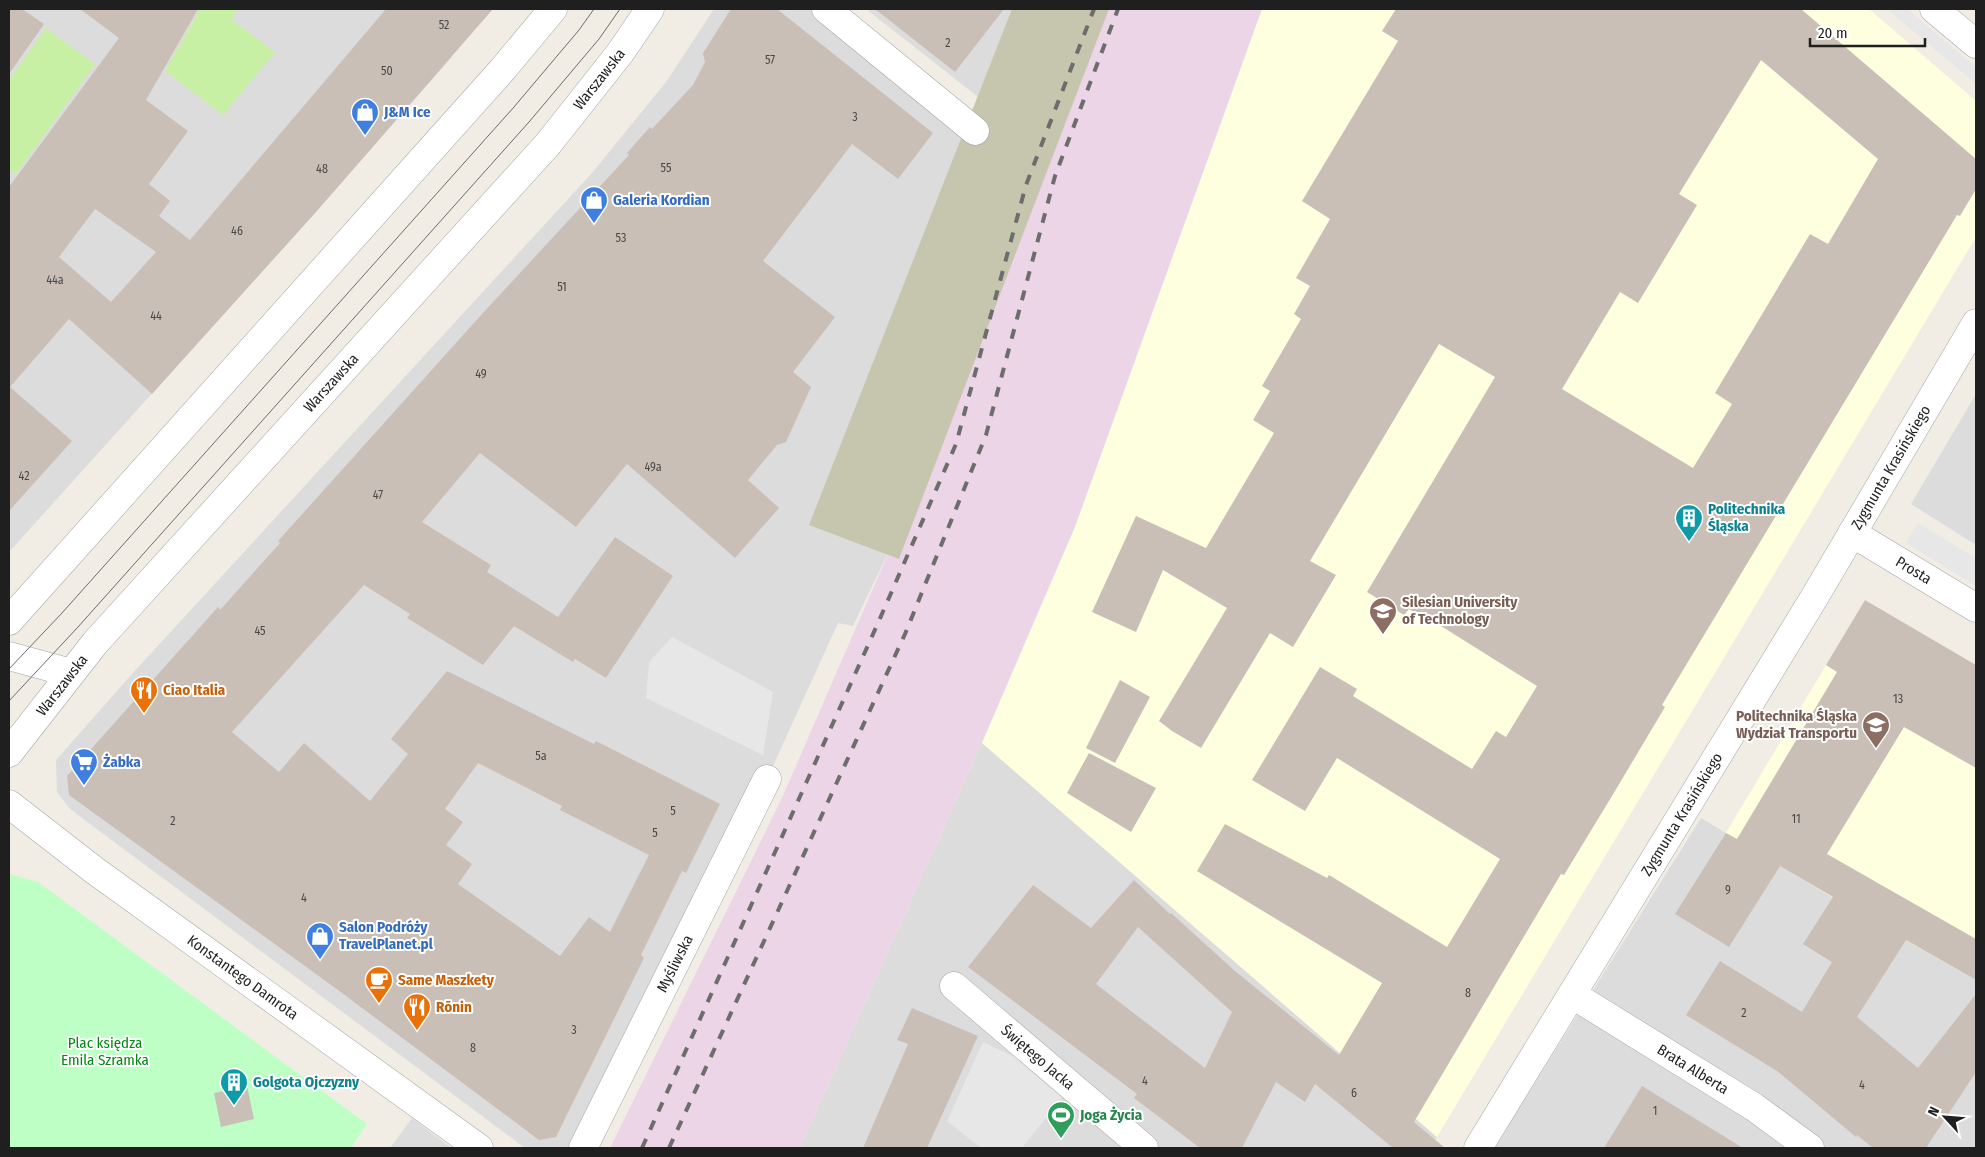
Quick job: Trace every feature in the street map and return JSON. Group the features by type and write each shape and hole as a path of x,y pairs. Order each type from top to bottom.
{"street":[{"path":"9,621 503,69 553,9"},
{"name":"Warszawska","path":"9,753 95,643 548,144 620,53 650,9"},
{"path":"826,9 975,131"},
{"path":"1934,9 1976,44"},
{"name":"Zygmunta Krasińskiego","path":"1478,1148 1852,533 1976,323"},
{"name":"Prosta","path":"1852,533 1976,608"},
{"path":"9,656 71,674"},
{"name":"Myśliwska","path":"582,1148 767,779"},
{"name":"Konstantego Damrota","path":"9,804 94,870 479,1148"},
{"name":"Świętego Jacka","path":"954,986 1144,1148"},
{"name":"Brata Alberta","path":"1572,995 1754,1107 1810,1148"}],"shaded area":[{"path":"9,9 386,9 452,57 313,215 9,552"},
{"path":"714,9 826,9 975,131 891,547 853,626 838,623 767,779 583,1148 525,1148 70,809 57,792 56,760 131,675 592,173 666,82"},
{"path":"866,9 1071,9 1024,133"},
{"path":"1012,9 1109,9 899,559 809,525"},
{"path":"1084,9 1263,9 1075,527 982,743 800,1148 610,1148 782,798 891,547"},
{"name":"Silesian University of Technology","path":"1262,9 1869,9 1976,101 1976,237 1437,1137 982,743 1075,527"},
{"path":"1887,9 1907,9 1976,67 1976,84"},
{"path":"1976,394 1976,545 1911,504"},
{"path":"1918,523 1976,558 1976,586 1906,543"},
{"name":"Politechnika Śląska Wydział Transportu","path":"1865,600 1976,665 1976,980 1862,915 1726,833"},
{"path":"672,637 773,692 763,755 646,698 649,662"},
{"path":"982,743 1437,1137 1429,1148 800,1148"},
{"path":"1701,818 1862,915 1976,980 1976,1148 1494,1148"},
{"path":"983,1042 1032,1065 1066,1093 1022,1148 981,1148 947,1121"},
{"path":"412,1118 451,1148 390,1148"}],"green space":[{"path":"200,9 238,9 231,19 275,52 223,115 165,71"},
{"path":"46,28 95,64 16,174 9,169 9,80"},
{"name":"Plac księdza Emila Szramka","path":"9,874 38,882 367,1124 351,1148 9,1148"}],"building":[{"path":"9,9 22,9 44,24 9,74"},
{"path":"80,9 198,9 146,100 188,131 149,184 170,201 159,216 190,240 386,9 493,9 316,212 152,394 69,319 10,387 72,441 9,511 9,187 119,38","holes":["95,209 156,252 111,302 59,257"]},
{"path":"731,9 777,9 933,133 898,179 852,144 763,261 835,317 793,372 811,387 786,442 777,445 748,480 779,508 735,558 627,464 576,527 480,453 422,522 491,565 487,572 558,617 615,537 673,576 606,678 575,659 573,662 514,626 483,665 407,618 410,614 364,585 232,732 279,772 304,743 370,801 408,754 391,739 447,671 594,744 596,741 720,804 686,873 682,871 641,955 644,958 556,1137 539,1140 338,990 69,795 67,776 218,607 220,610 280,543 278,541 482,314 629,155 627,153 650,127 652,129 693,85 705,62 703,53","holes":["478,763 562,806 560,810 649,855 610,932 589,917 560,956 458,884 472,864 446,845 463,822 445,809"]},
{"path":"875,9 1004,9 955,72"},
{"path":"1396,9 1801,9 1976,159 1976,189 1960,216 1957,215 1662,705 1665,707 1615,791 1564,875 1561,874 1414,1122 1445,1148 1393,1148 1315,1084 1305,1102 1276,1082 1242,1148 1200,1148 1134,1098 1137,1094 968,967 1033,885 1091,928 1134,880 1235,971 1339,1055 1382,983 1197,871 1225,824 1327,878 1329,875 1447,947 1500,859 1337,758 1305,811 1252,780 1320,667 1357,689 1353,696 1472,769 1496,731 1506,737 1537,686 1425,616 1424,618 1409,609 1404,615 1367,592 1495,377 1439,344 1310,561 1336,575 1293,647 1270,633 1201,748 1159,721 1227,608 1163,570 1136,632 1092,612 1136,516 1206,548 1274,433 1253,420 1270,391 1262,386 1301,319 1294,314 1310,286 1296,278 1330,219 1302,201 1398,41 1382,31","holes":["1761,60 1878,159 1828,244 1810,234 1715,393 1732,404 1693,468 1562,389 1620,292 1638,303 1697,205 1679,194","1138,927 1232,1012 1205,1068 1096,984"]},
{"path":"1865,600 1976,665 1976,768 1904,727 1827,854 1976,939 1976,980 1906,940 1857,1017 1918,1068 1976,994 1976,1072 1926,1148 1873,1148 1857,1135 1856,1137 1777,1071 1686,1015 1720,961 1802,1012 1832,962 1803,944 1833,897 1780,866 1729,947 1675,914 1726,833 1737,839 1837,672 1826,665"},
{"path":"1120,680 1150,697 1115,763 1086,748"},
{"path":"1089,753 1156,788 1131,832 1067,793"},
{"path":"912,1008 978,1036 927,1148 863,1148 908,1044 897,1040"},
{"name":"Golgota Ojczyzny","path":"247,1086 254,1119 221,1127 214,1093"},
{"path":"1642,1086 1743,1148 1604,1148"}],"tram line":[{"path":"9,669 62,613 514,107 579,30 594,9"},
{"path":"9,701 78,627 529,122 599,39 620,9"}],"railway":[{"path":"642,1148 878,623 956,444 1026,185 1094,9"},
{"path":"669,1148 905,634 986,435 1055,176 1118,9"}],"place":[{"name":"J&M Ice","path":"365,136"},
{"name":"Galeria Kordian","path":"594,224"},
{"name":"Politechnika Śląska","path":"1689,542"},
{"name":"Silesian University of Technology","path":"1383,635"},
{"name":"Ciao Italia","path":"144,714"},
{"name":"Politechnika Śląska Wydział Transportu","path":"1876,749"},
{"name":"Żabka","path":"84,786"},
{"name":"Salon Podróży TravelPlanet.pl","path":"320,960"},
{"name":"Same Maszkety","path":"379,1004"},
{"name":"Rōnin","path":"417,1031"},
{"name":"Golgota Ojczyzny","path":"234,1106"},
{"name":"Joga Życia","path":"1061,1139"}]}
